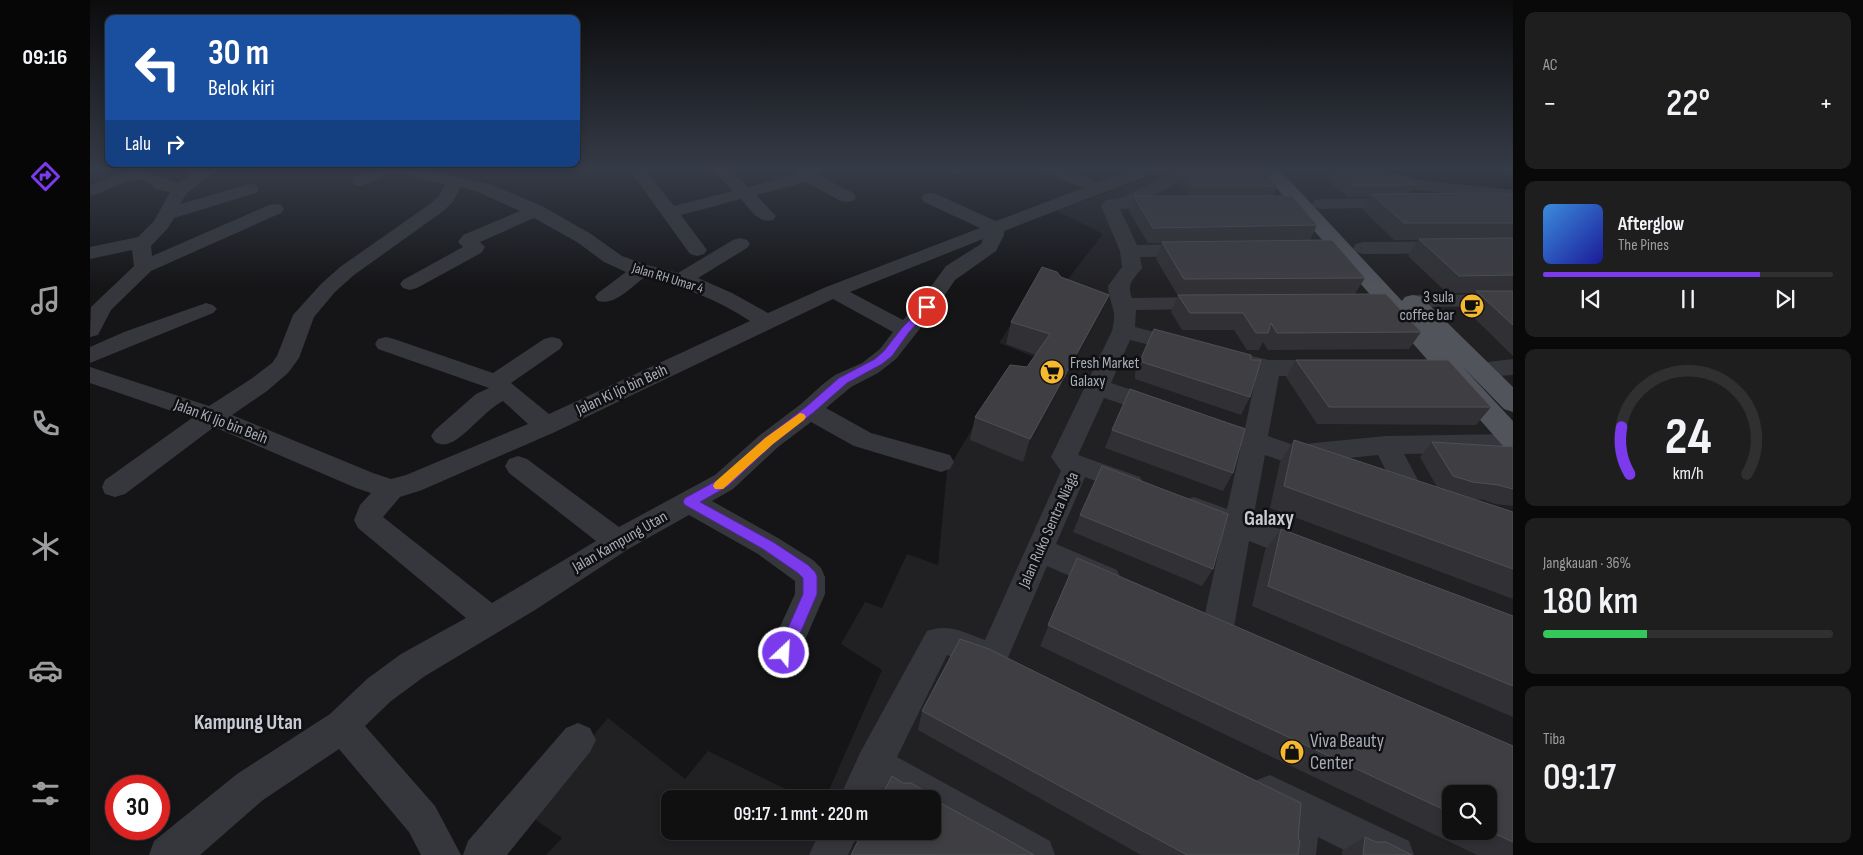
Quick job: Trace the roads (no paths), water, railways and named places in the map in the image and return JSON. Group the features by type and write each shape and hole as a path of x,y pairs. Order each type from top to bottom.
{"main road":[{"path":"1313,208 1340,248 1399,302 1479,369 1513,402"},
{"path":"1315,208 1363,248 1399,302 1449,367 1513,439"}],"street":[{"path":"144,267 140,248 142,242 161,224 169,208"},
{"path":"167,214 188,208"},
{"path":"115,487 212,416 259,385 280,368 288,358 304,315 328,288 347,271 436,208"},
{"path":"459,228 495,208"},
{"name":"Jalan RH Umar 4","path":"531,208 586,239 613,259 640,271 681,280 722,295 766,322"},
{"path":"665,208 697,250"},
{"path":"669,213 688,208"},
{"path":"759,208 767,216"},
{"path":"951,208 995,228"},
{"name":"Jalan Ki Ijo bin Beih","path":"90,375 212,416 365,481 391,489 413,482 546,426 833,291 1046,208"},
{"path":"1110,208 1131,259 1155,304"},
{"path":"90,330 102,307 144,267 274,210"},
{"path":"410,284 474,249 475,247 468,242 470,238 536,210"},
{"name":"Jalan Kampung Utan","path":"168,855 250,787 342,726 379,690 413,664 490,620 618,542 724,482 769,441 810,410 843,380 878,362 888,354 927,307 953,270 990,247 995,235 995,228"},
{"path":"90,253 142,242"},
{"path":"681,280 740,244"},
{"path":"1363,248 1513,247"},
{"path":"1312,248 1340,248"},
{"path":"1131,259 1207,250"},
{"name":"Jalan Ruko Sentra Niaga","path":"874,764 938,641 947,641 1006,664 1040,550 1078,464 1068,463 1064,457 1098,387 1120,315 1118,292 1120,283 1131,259"},
{"path":"605,297 640,271"},
{"path":"833,291 906,330"},
{"path":"1358,302 1513,300"},
{"path":"1120,315 1155,304 1223,303"},
{"path":"90,356 132,337 206,309"},
{"path":"1120,315 1269,368 1345,367"},
{"path":"386,344 501,386 546,426"},
{"path":"444,436 552,344"},
{"path":"1422,367 1449,367"},
{"path":"1479,369 1513,367"},
{"path":"1218,628 1269,368"},
{"path":"1098,387 1346,473"},
{"path":"810,410 863,440 941,462"},
{"path":"1290,454 1386,446 1513,443"},
{"path":"1384,485 1421,498 1386,446"},
{"path":"1078,464 1329,560"},
{"path":"518,466 618,542"},
{"path":"391,489 370,513 368,520 490,620"},
{"path":"690,502 768,546 803,569 810,576 810,594 784,653"},
{"path":"1040,550 1129,589"},
{"path":"342,726 422,819 442,855"},
{"path":"482,855 578,740"},
{"path":"861,790 874,764 1036,855"},
{"path":"1240,779 1395,855"},
{"path":"1297,855 1302,809"},
{"path":"828,855 836,840"}],"place":[{"name":"3 sula coffee bar","path":"1472,306"},
{"name":"Fresh Market Galaxy","path":"1052,372"},
{"name":"Viva Beauty Center","path":"1292,752"}],"district":[{"name":"Galaxy","path":"1269,518"},
{"name":"Kampung Utan","path":"248,722"}]}
